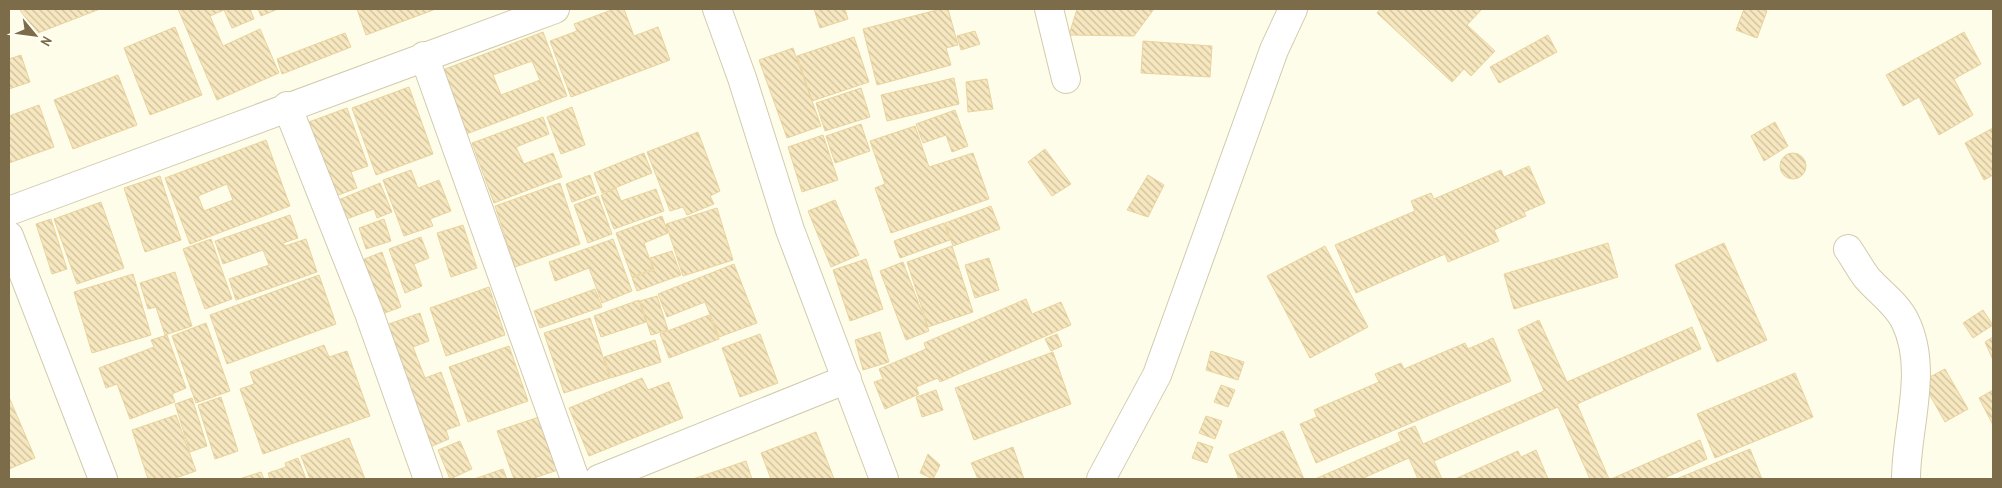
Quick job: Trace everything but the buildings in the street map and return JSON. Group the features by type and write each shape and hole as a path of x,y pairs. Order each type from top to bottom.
{"street":[{"path":"9,211 286,106 555,9"},
{"path":"717,9 742,78 790,230 884,479"},
{"path":"1049,9 1066,80"},
{"path":"1101,479 1157,375 1274,50 1293,9"},
{"path":"424,56 575,479"},
{"path":"286,106 369,313 428,479"},
{"path":"9,236 103,479"},
{"path":"1848,249 1867,278 1905,319 1913,339 1915,359 1914,408 1906,458 1906,479"},
{"path":"599,479 847,379"}]}
